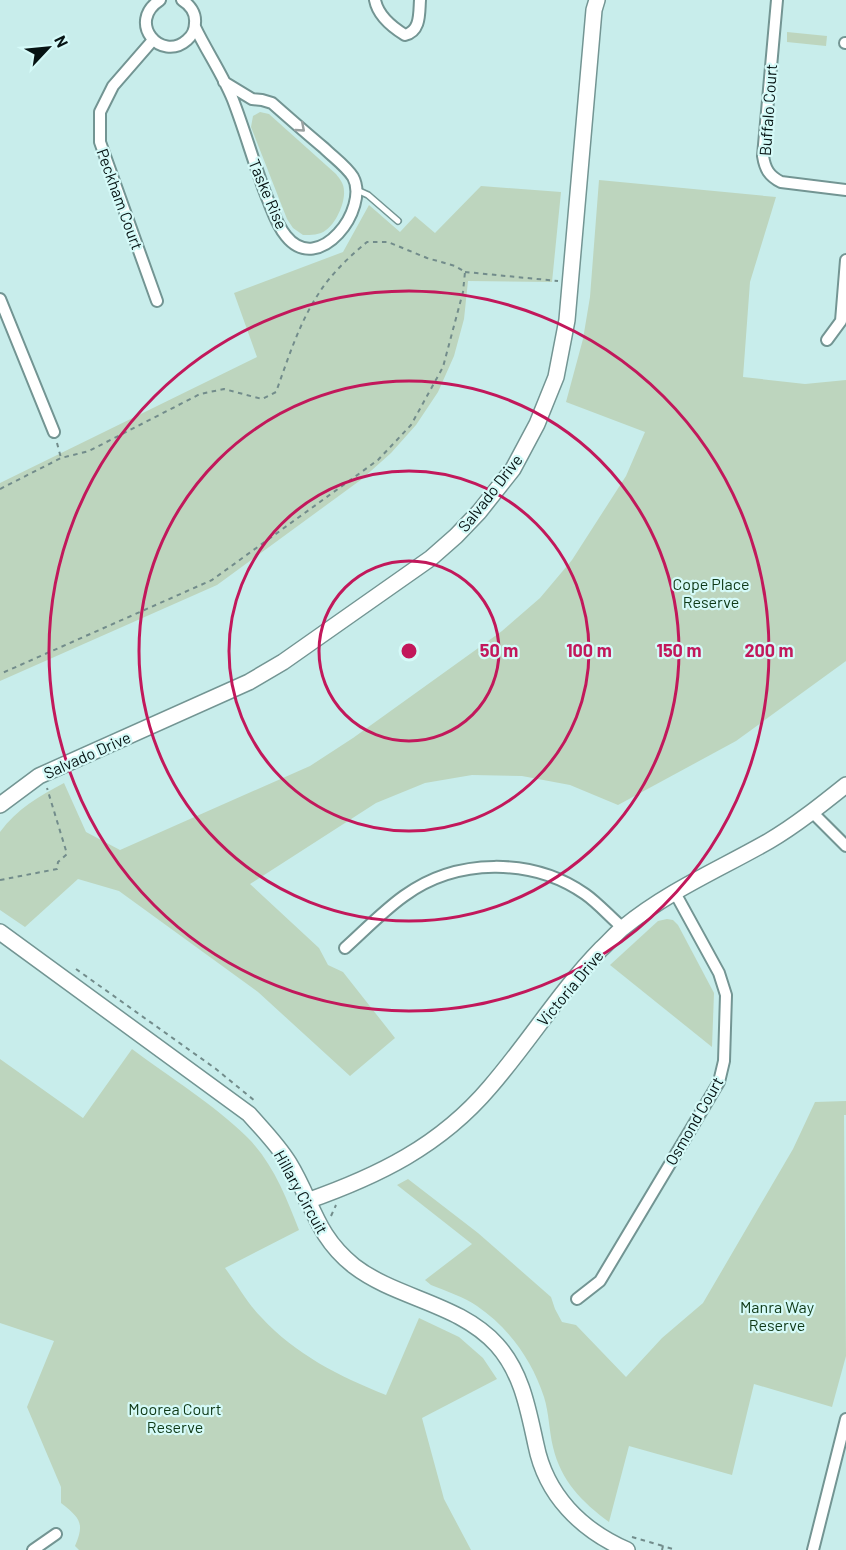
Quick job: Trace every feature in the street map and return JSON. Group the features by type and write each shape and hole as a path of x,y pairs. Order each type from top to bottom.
{"street":[{"path":"375,0 376,9 381,15 405,35 415,30 418,23 420,0"},
{"name":"Salvado Drive","path":"0,805 39,776 249,682 275,667 431,558 479,512 513,469 537,424 556,376 567,320 594,10 597,0"},
{"name":"Buffalo Court","path":"777,0 763,156 765,168 772,178 781,182 846,190"},
{"name":"Taske Rise","path":"185,1 194,14 195,27 233,100 276,221 287,238 302,248 318,248 333,241 342,229 354,204 357,190"},
{"path":"153,2 146,18 147,29 153,40 159,45 171,47 192,45 210,56"},
{"path":"181,45 190,38 195,27"},
{"name":"Peckham Court","path":"153,40 113,86 100,112 100,142 157,300"},
{"path":"224,82 252,99 262,99 272,103 342,165 352,177 357,190"},
{"path":"238,116 252,99"},
{"path":"827,340 841,321 846,260"},
{"path":"0,299 54,432"},
{"name":"Victoria Drive","path":"308,1201 353,1185 405,1159 441,1134 490,1088 567,988 622,928 674,891 769,841 812,812 846,785"},
{"path":"812,812 846,846"},
{"path":"345,948 404,896 432,879 457,871 494,866 526,869 560,880 586,894 622,928"},
{"name":"Osmond Court","path":"577,1299 600,1281 719,1082 723,1071 727,1011 724,986 674,891"},
{"name":"Hillary Circuit","path":"0,932 249,1114 290,1164 324,1236 355,1267 374,1279 455,1314 496,1344 512,1366 522,1386 536,1448 545,1474 560,1500 577,1520 596,1534 629,1543"},
{"path":"813,1550 846,1419"},
{"path":"33,1550 56,1534"}],"lane":[{"path":"357,190 368,195 398,221"}],"path":[{"path":"0,489 61,458 89,451 200,394 224,389 262,399 276,392 297,335 319,292 352,254 367,242 388,242 427,258 455,266 465,272 571,282"},
{"path":"0,674 212,580 378,460 411,425 443,368 463,292 465,272"},
{"path":"54,432 61,458"},
{"path":"0,880 57,869 58,861 67,854 47,788"},
{"path":"331,1220 336,1202"},
{"path":"629,1543 676,1550"}],"green space":[{"path":"787,32 827,36 826,46 787,42"},
{"path":"260,112 269,114 342,182 344,196 341,207 333,223 324,232 303,235 293,228 287,219 251,127 253,116"},
{"name":"Cope Place Reserve","path":"599,180 776,197 750,282 743,377 805,384 846,380 846,661 736,741 618,805 570,785 522,776 472,775 425,783 376,803 250,884 319,948 328,965 343,972 395,1038 350,1076 258,992 119,891 78,879 25,927 0,910 0,832 14,816 37,798 64,783 86,832 120,850 310,766 353,738 502,631 540,598 572,560 626,476 645,432 566,402 583,339 590,297"},
{"path":"481,186 561,192 552,282 468,281 464,319 454,356 438,392 416,425 391,453 362,479 217,585 0,681 0,483 257,357 234,293 343,252 369,205 400,232 415,216 435,233"},
{"path":"673,920 678,925 714,993 712,1047 610,965 658,921"},
{"name":"Moorea Court Reserve","path":"132,1049 234,1125 256,1147 278,1181 299,1230 225,1268 251,1306 274,1330 319,1363 386,1395 419,1318 459,1337 483,1358 497,1379 422,1418 444,1499 471,1550 79,1550 75,1546 80,1532 79,1522 73,1513 61,1503 61,1487 27,1407 54,1341 0,1323 0,1059 83,1118"},
{"name":"Manra Way Reserve","path":"846,1101 846,1115 844,1115 846,1356 832,1407 754,1384 732,1475 629,1446 609,1522 574,1490 561,1470 553,1447 544,1397 533,1370 518,1346 499,1324 477,1306 425,1280 472,1244 397,1185 408,1179 478,1233 551,1297 562,1322 576,1325 626,1377 662,1338 703,1303 793,1149 815,1102"}]}
